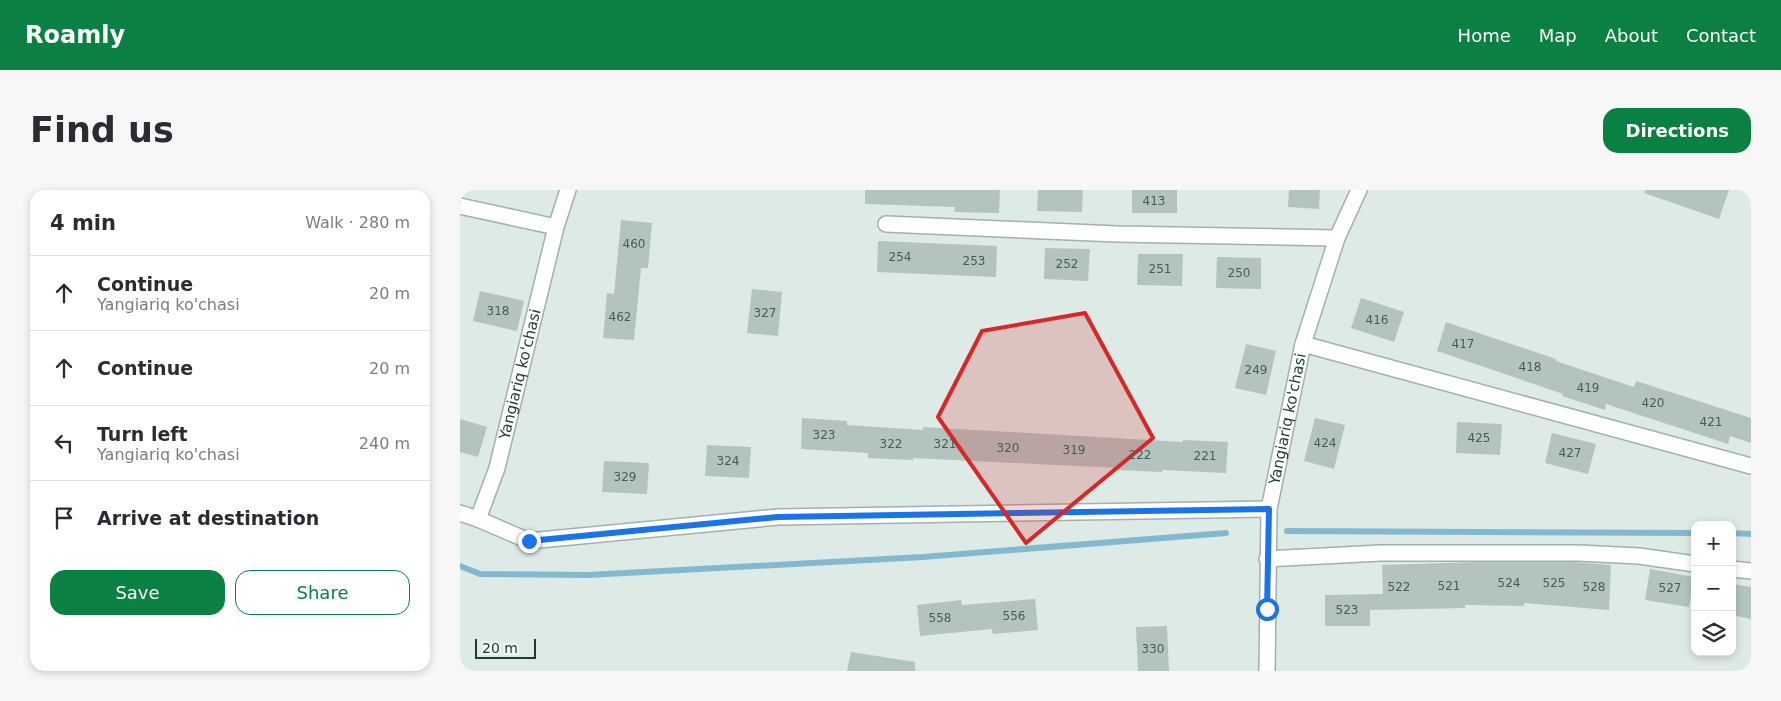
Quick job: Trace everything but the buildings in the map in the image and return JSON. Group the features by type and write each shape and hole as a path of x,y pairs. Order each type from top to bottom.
{"street":[{"name":"Yangiariq ko'chasi","path":"478,519 497,468 556,227 568,190"},
{"name":"Yangiariq ko'chasi","path":"1267,559 1269,509 1303,344 1337,238 1359,190"},
{"path":"460,206 556,227"},
{"path":"886,224 1117,234 1337,238"},
{"name":"Yangiariq ko'chasi","path":"1303,344 1751,466"},
{"path":"460,514 478,519 529,541 778,517 1269,509"},
{"path":"1267,671 1267,559 1381,553 1568,553 1639,556 1691,563"},
{"path":"1736,569 1751,571"}],"highlighted area":[{"path":"1085,313 1153,438 1026,543 938,417 982,331"}],"waterway":[{"path":"1287,531 1691,533"},
{"path":"460,566 480,574 588,575 923,557 1226,533"},
{"path":"1736,533 1751,534"}],"route":[{"path":"529,541 778,517 1269,509 1267,609"}]}
